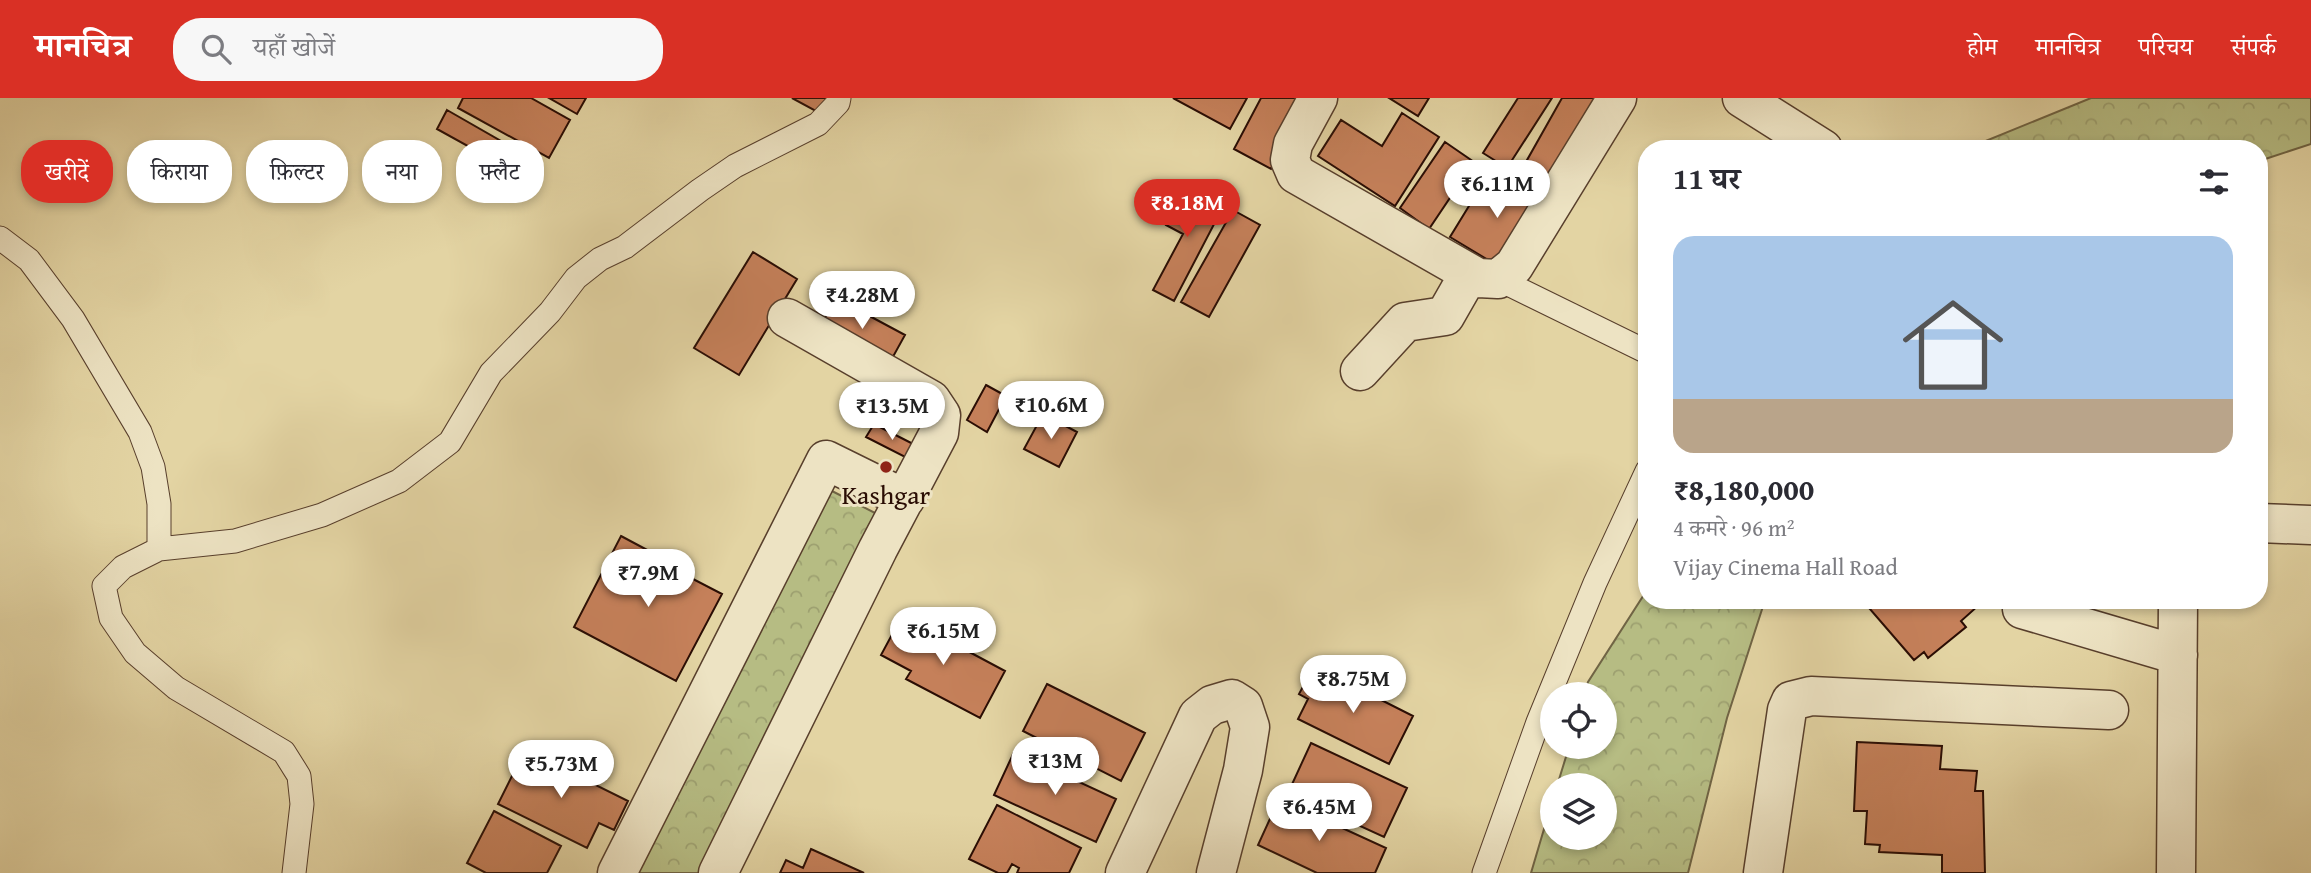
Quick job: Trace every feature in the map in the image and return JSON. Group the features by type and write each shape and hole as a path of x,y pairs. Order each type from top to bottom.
{"street":[{"path":"1318,98 1293,144 1290,160 1296,174 1483,276"},
{"path":"1360,371 1405,322 1445,316 1483,276 1514,266 1618,98"},
{"path":"1742,98 1809,140"},
{"path":"718,873 878,549 939,433 942,415 932,400 787,318"},
{"path":"617,873 826,460 905,499"},
{"path":"2268,523 2311,525"},
{"path":"2022,609 2178,655"},
{"path":"2176,873 2178,609"},
{"path":"1763,873 1787,710 1791,701 1811,696 2109,710"},
{"path":"1125,873 1198,716 1212,705 1232,699 1243,706 1250,727 1243,770 1216,873"}],"lane":[{"path":"294,873 303,804 299,776 284,752 176,688 135,653 111,618 104,586 123,567 159,549 235,541 322,515 399,481 450,442 491,373 550,312 576,278 600,259 625,247 735,166 818,124 838,103 839,98"},
{"path":"0,238 29,260 73,319 140,432 153,467 159,504 159,549"},
{"path":"1483,276 1638,348"},
{"path":"1484,873 1543,709 1595,583 1638,490"}],"green space":[{"path":"2091,98 2311,98 2311,144 2268,158 2268,140 1988,140"},
{"path":"828,489 879,515 703,873 638,873"},
{"path":"1638,604 1638,609 1762,609 1727,718 1688,873 1531,873 1540,843 1540,850 1617,850 1617,773 1561,773 1565,759 1617,759 1617,682 1588,682"}],"building":[{"path":"463,98 531,98 570,120 549,158 544,155 544,140 516,140 458,108"},
{"path":"549,98 586,98 577,114"},
{"path":"792,98 835,98 825,116"},
{"path":"1173,98 1247,98 1230,129"},
{"path":"1261,98 1308,100 1271,169 1234,149"},
{"path":"1389,98 1429,98 1418,116"},
{"path":"1518,98 1552,98 1507,168 1483,153"},
{"path":"1562,98 1606,98 1552,194 1518,176"},
{"path":"447,110 499,140 457,140 437,129"},
{"path":"1402,113 1439,137 1395,206 1318,156 1341,120 1382,146"},
{"path":"1445,142 1474,162 1429,229 1400,208"},
{"path":"1491,170 1544,202 1503,269 1450,237"},
{"path":"1186,187 1223,207 1174,301 1153,290 1183,234 1166,225"},
{"path":"1233,210 1260,225 1209,317 1181,302"},
{"path":"753,252 797,279 739,375 694,348"},
{"path":"836,298 905,335 889,364 820,327"},
{"path":"986,385 1006,396 987,432 967,420"},
{"path":"1043,414 1077,432 1059,467 1024,449"},
{"path":"874,424 919,447 911,460 866,437"},
{"path":"621,536 666,560 664,564 722,594 676,681 574,627"},
{"path":"1870,609 1974,609 1961,621 1966,627 1928,658 1924,652 1914,660"},
{"path":"902,616 1005,671 980,718 906,679 911,671 881,655"},
{"path":"1314,666 1413,716 1389,764 1298,719 1308,699 1299,694"},
{"path":"1047,684 1145,733 1121,781 1023,731"},
{"path":"1857,742 1942,746 1940,769 1977,771 1975,791 1983,791 1985,873 1942,873 1942,855 1879,852 1880,845 1865,844 1867,811 1854,811"},
{"path":"1311,743 1407,788 1384,837 1288,793"},
{"path":"525,750 628,801 614,830 599,823 587,848 498,804"},
{"path":"1014,752 1116,799 1096,842 994,795"},
{"path":"1279,799 1386,848 1375,873 1317,873 1258,845"},
{"path":"997,805 1081,848 1069,873 1017,873 1019,868 1012,864 1007,873 998,873 969,859"},
{"path":"494,811 561,846 547,873 486,873 467,863"},
{"path":"811,849 864,873 780,873 786,860 803,868"}],"place":[{"name":"Kashgar","path":"886,467"}]}
